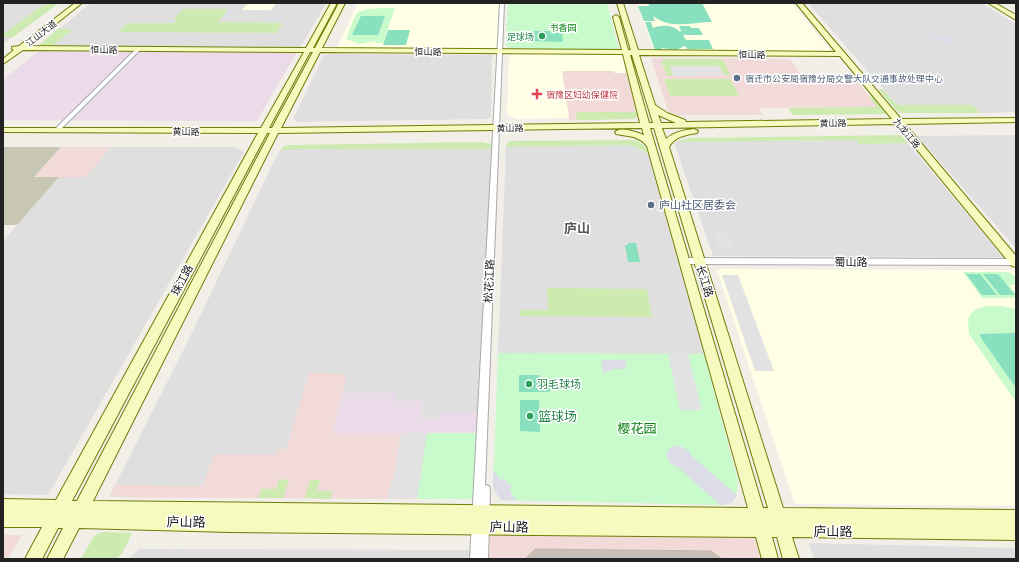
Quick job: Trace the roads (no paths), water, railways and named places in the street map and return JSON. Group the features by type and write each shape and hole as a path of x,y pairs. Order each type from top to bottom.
{"street":[{"name":"江山大道","path":"3,62 73,3"},
{"name":"江山大道","path":"3,56 18,48 79,3"},
{"name":"珠江路","path":"56,559 234,210 308,50 334,3"},
{"name":"珠江路","path":"33,559 191,262 220,210 268,134 317,50 342,3"},
{"name":"松花江路","path":"476,559 480,520 504,3"},
{"name":"长江路","path":"613,3 630,52 652,129 664,148 792,559"},
{"name":"长江路","path":"620,3 630,52"},
{"name":"九龙江路","path":"798,3 1016,255"},
{"name":"九龙江路","path":"802,3 1016,263"},
{"path":"991,3 1016,17"},
{"path":"995,3 1016,17"},
{"path":"320,27 329,27"},
{"name":"恒山路","path":"18,48 842,54"},
{"path":"57,130 140,49"},
{"path":"616,129 638,119 646,107 673,120 702,125"},
{"name":"黄山路","path":"3,136 616,129 694,131 904,126 1016,120"},
{"name":"黄山路","path":"652,129 702,125 1016,127"},
{"path":"616,129 641,137 648,141 651,146"},
{"name":"长江路","path":"652,129 651,146 770,559"},
{"name":"黄山路","path":"3,130 268,134"},
{"path":"664,148 675,135 694,131"},
{"path":"220,210 234,210"},
{"path":"191,262 207,263"},
{"name":"蜀山路","path":"686,264 1016,263"},
{"name":"蜀山路","path":"700,264 1016,267"},
{"path":"106,422 126,422"},
{"name":"庐山路","path":"3,507 57,514"},
{"name":"庐山路","path":"3,519 57,514 79,514 781,524 1016,518"},
{"name":"松花江路","path":"480,520 482,559"},
{"name":"庐山路","path":"781,524 1016,532"}],"place":[{"name":"足球场","path":"542,36"},
{"name":"宿迁市公安局宿豫分局交警大队交通事故处理中心","path":"737,78"},
{"name":"宿豫区妇幼保健院","path":"537,94"},
{"name":"庐山社区居委会","path":"651,205"},
{"name":"羽毛球场","path":"529,384"},
{"name":"篮球场","path":"530,416"}],"district":[{"name":"庐山","path":"577,228"}],"park label":[{"name":"书香园","path":"563,27"},
{"name":"樱花园","path":"637,428"}]}
